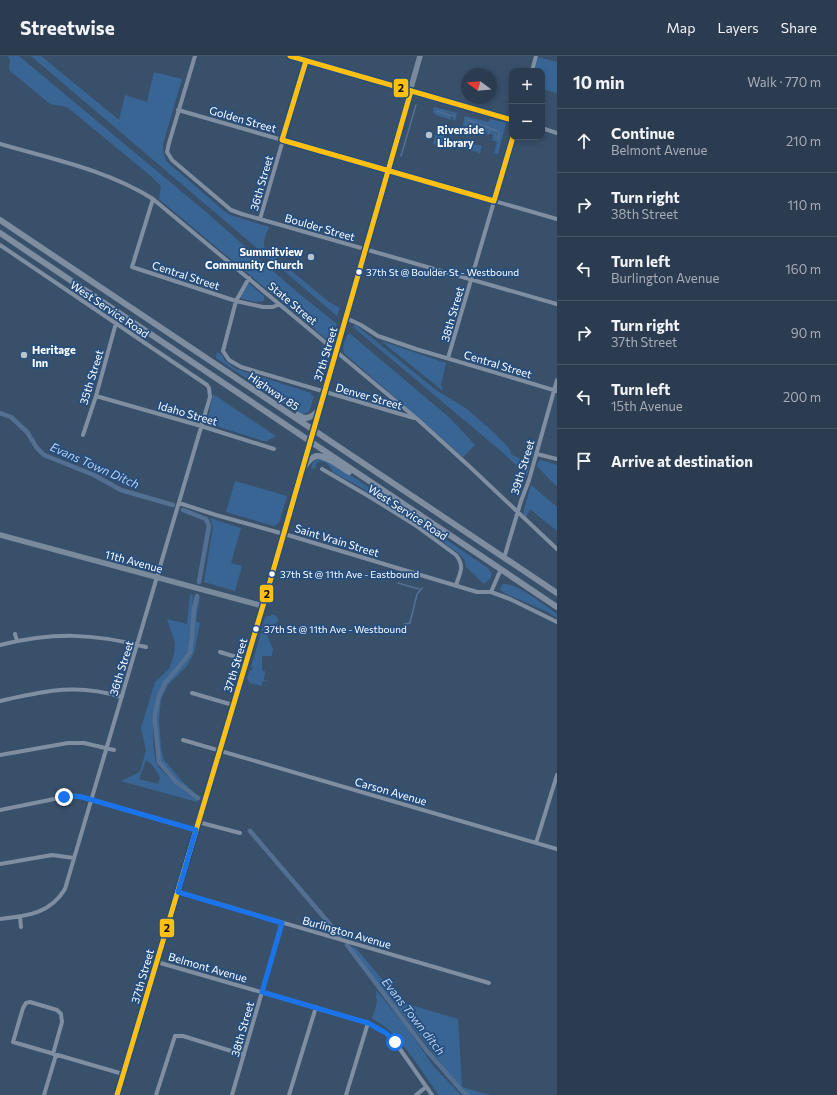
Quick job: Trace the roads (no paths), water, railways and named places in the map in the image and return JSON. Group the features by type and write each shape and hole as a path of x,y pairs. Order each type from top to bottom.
{"highway":[{"name":"Highway 85","path":"0,220 244,382 557,594"},
{"name":"Highway 85","path":"0,233 557,607"},
{"path":"244,382 257,388 301,417 311,417 319,410"},
{"path":"302,469 313,457 316,456 328,459 353,474 361,476"}],"main road":[{"name":"37th Street","path":"117,1095 284,534 420,56"},
{"name":"11th Avenue","path":"0,535 263,606"}],"street":[{"path":"178,110 195,56"},
{"path":"290,56 509,119"},
{"path":"533,68 536,56"},
{"name":"36th Street","path":"260,219 306,61"},
{"name":"Golden Street","path":"178,110 557,219"},
{"name":"Boulder Street","path":"178,110 167,152 172,160 231,210 557,304"},
{"path":"545,129 557,132"},
{"name":"38th Street","path":"448,358 512,140"},
{"name":"State Street","path":"0,144 104,174 138,189 154,199 416,418 557,549"},
{"name":"Central Street","path":"154,199 132,267 236,301 263,307 273,307 279,304"},
{"name":"West Service Road","path":"0,245 207,385 209,388"},
{"path":"236,301 249,278"},
{"name":"Denver Street","path":"236,301 223,351 227,358 240,367 416,418"},
{"name":"Central Street","path":"346,318 378,336 556,390"},
{"name":"35th Street","path":"83,435 96,396 116,323"},
{"name":"39th Street","path":"504,558 537,454 556,390 557,380"},
{"name":"36th Street","path":"20,917 45,910 58,898 64,889 138,645 210,397 209,388"},
{"name":"Idaho Street","path":"96,396 201,426 274,449"},
{"path":"537,454 557,459"},
{"name":"West Service Road","path":"322,469 415,525 456,555 461,561 461,570 456,585"},
{"name":"Saint Vrain Street","path":"179,503 477,592 491,592 524,605 557,622"},
{"path":"491,592 501,569"},
{"path":"15,634 17,641"},
{"path":"0,645 60,635 80,635 114,639 146,647"},
{"path":"220,652 246,660"},
{"path":"0,700 61,689 90,690 122,697"},
{"path":"192,693 233,706"},
{"name":"Carson Avenue","path":"183,740 557,850"},
{"path":"0,755 68,742 84,743 114,750"},
{"path":"536,843 557,775"},
{"path":"0,810 74,796 196,830"},
{"path":"198,822 240,833"},
{"path":"0,864 52,855 74,858"},
{"name":"Burlington Avenue","path":"178,892 489,983"},
{"path":"0,919 20,917 21,927"},
{"name":"38th Street","path":"232,1095 282,923"},
{"name":"Belmont Avenue","path":"156,962 368,1023 386,1033 395,1042 432,1095"},
{"path":"44,1095 54,1054 62,1022 61,1014 57,1010 30,1002 26,1003 23,1008 13,1042 54,1054 123,1074"},
{"path":"289,1095 316,1007"},
{"path":"346,1095 368,1023"},
{"path":"156,1095 175,1036 183,1036 244,1055"},
{"path":"416,1095 426,1088"}],"waterway":[{"path":"401,156 416,105"},
{"path":"437,111 453,116"},
{"path":"468,120 497,131 499,133 498,139"},
{"path":"488,134 490,128"},
{"name":"Evans Town Ditch","path":"0,413 11,417 27,432 37,448 44,455 94,475 121,490 173,505"},
{"name":"Evans Town Ditch","path":"183,510 206,519 209,526 199,582"},
{"path":"398,583 419,589"},
{"path":"404,624 410,623 417,594 422,588"},
{"name":"Evans Town Ditch","path":"197,596 194,609 190,652 165,683 159,696 155,714 155,722 159,762 176,782 198,798"},
{"name":"Evans Town ditch","path":"250,831 340,936"},
{"name":"Evans Town ditch","path":"347,945 427,1051 462,1091 468,1095"}],"place":[{"name":"Riverside Library","path":"429,135"},
{"name":"Summitview Community Church","path":"311,257"},
{"name":"37th St @ Boulder St - Westbound","path":"359,272"},
{"name":"Heritage Inn","path":"24,355"},
{"name":"37th St @ 11th Ave - Eastbound","path":"272,574"},
{"name":"37th St @ 11th Ave - Westbound","path":"256,629"}]}
